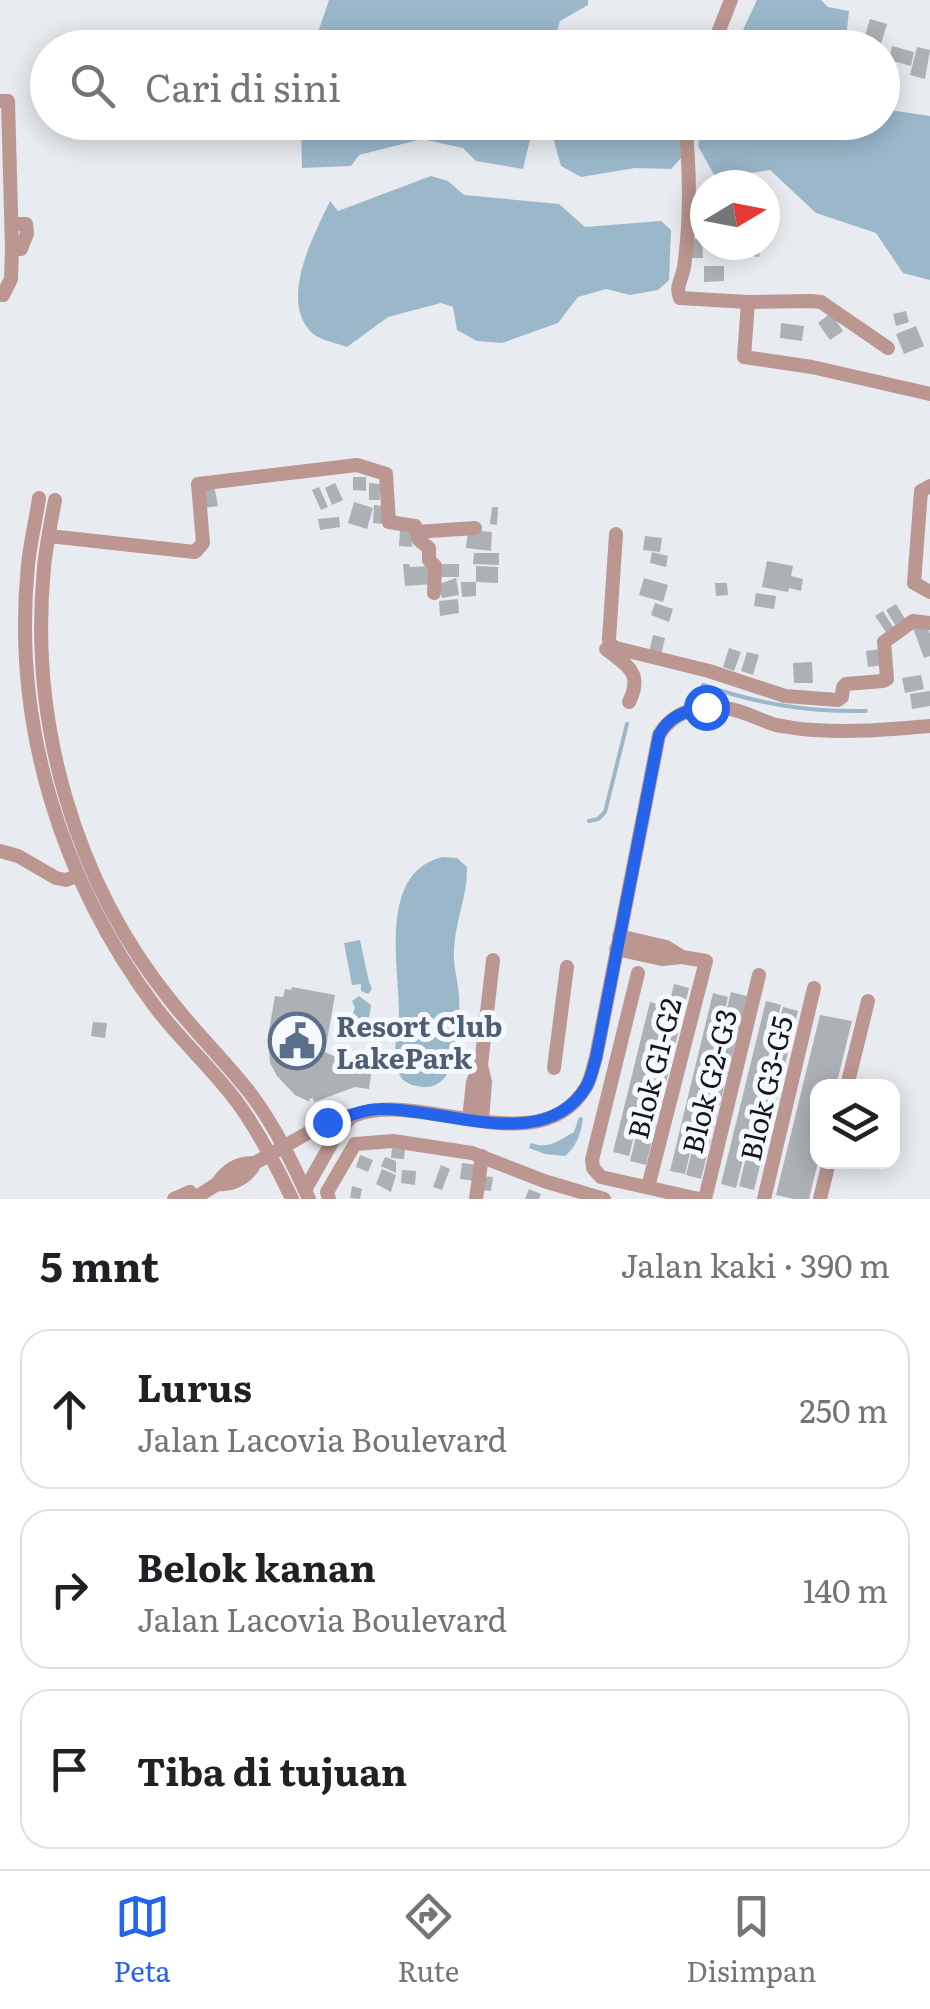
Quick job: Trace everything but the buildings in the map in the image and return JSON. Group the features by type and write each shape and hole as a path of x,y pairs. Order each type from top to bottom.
{"street":[{"path":"719,30 731,0"},
{"path":"0,101 8,102 12,224 11,279 0,295"},
{"path":"687,140 691,182 684,263 677,289 680,298 821,302 888,348"},
{"path":"748,302 744,357 812,366 930,394"},
{"path":"49,536 196,552 203,543 198,484 358,465 386,474 388,522 415,526 419,540 429,548 428,560 435,566 434,593"},
{"path":"930,486 921,491 923,556 914,584 930,592"},
{"path":"152,989 92,870 42,735 41,619 49,536 47,499 28,564 27,677 42,735 56,818 98,919 152,989 252,1095 302,1196"},
{"path":"416,532 475,528"},
{"path":"616,534 610,644 606,650 634,673 635,690 629,702"},
{"path":"610,644 784,696 838,700 846,684 887,679 884,642 913,621 930,624"},
{"path":"174,1199 193,1197 217,1184 228,1185 250,1173 255,1164 327,1122 378,1108 514,1125 540,1121 568,1107 586,1087 596,1058 659,735 666,723 685,711 727,708 775,724 810,730 861,732 930,726"},
{"path":"0,851 18,856 56,878 78,876"},
{"name":"Blok G1-G2","path":"618,942 662,959 706,961 648,1187"},
{"path":"476,1119 473,1082 481,1065 493,960"},
{"path":"554,1068 567,967"},
{"path":"638,973 593,1168 601,1176 702,1199"},
{"name":"Blok G2-G3","path":"702,1199 759,974"},
{"name":"Blok G3-G5","path":"764,1199 814,988"},
{"path":"849,1079 868,1001"},
{"path":"302,1196 336,1135 351,1117"},
{"path":"329,1199 327,1192 354,1144 393,1141 482,1156 604,1199"},
{"path":"476,1199 482,1156"},
{"path":"820,1199 827,1169"}],"water":[{"path":"329,0 588,0 588,5 560,21 558,30 319,30"},
{"path":"757,0 821,0 828,7 849,11 847,30 743,30"},
{"path":"900,112 930,116 930,280 903,273 876,233 816,213 780,179 780,170 712,170 698,146 699,140 900,140"},
{"path":"301,140 418,140 359,155 351,166 302,168"},
{"path":"427,140 530,140 523,169 476,161 463,148"},
{"path":"680,140 681,158 671,169 635,168 581,177 561,166 554,141"},
{"path":"431,176 448,181 464,195 559,204 585,227 661,221 671,230 669,280 658,290 630,295 606,289 578,297 558,323 502,343 477,341 457,330 453,307 441,303 388,317 347,347 314,335 302,318 299,285 302,267 330,201 338,211"},
{"path":"442,857 457,858 467,867 454,950 458,1039 450,1069 442,1080 431,1086 417,1086 402,1079 395,1059 399,1013 396,923 408,882 422,866"},
{"path":"360,940 372,989 368,994 361,991 361,984 352,985 344,943"},
{"path":"359,996 371,1005 369,1019 375,1034 368,1038 350,1020 355,1008 352,1001"},
{"path":"579,1117 583,1118 580,1134 565,1156 529,1148 531,1143 549,1145 574,1132"}],"waterway":[{"path":"703,685 783,706 866,711"},
{"path":"589,821 605,812 627,724"}],"place":[{"name":"Resort Club LakePark","path":"297,1041"}],"route":[{"path":"327,1122 378,1108 514,1125 540,1121 568,1107 586,1087 596,1058 659,735 666,723 685,711 706,707"}]}
